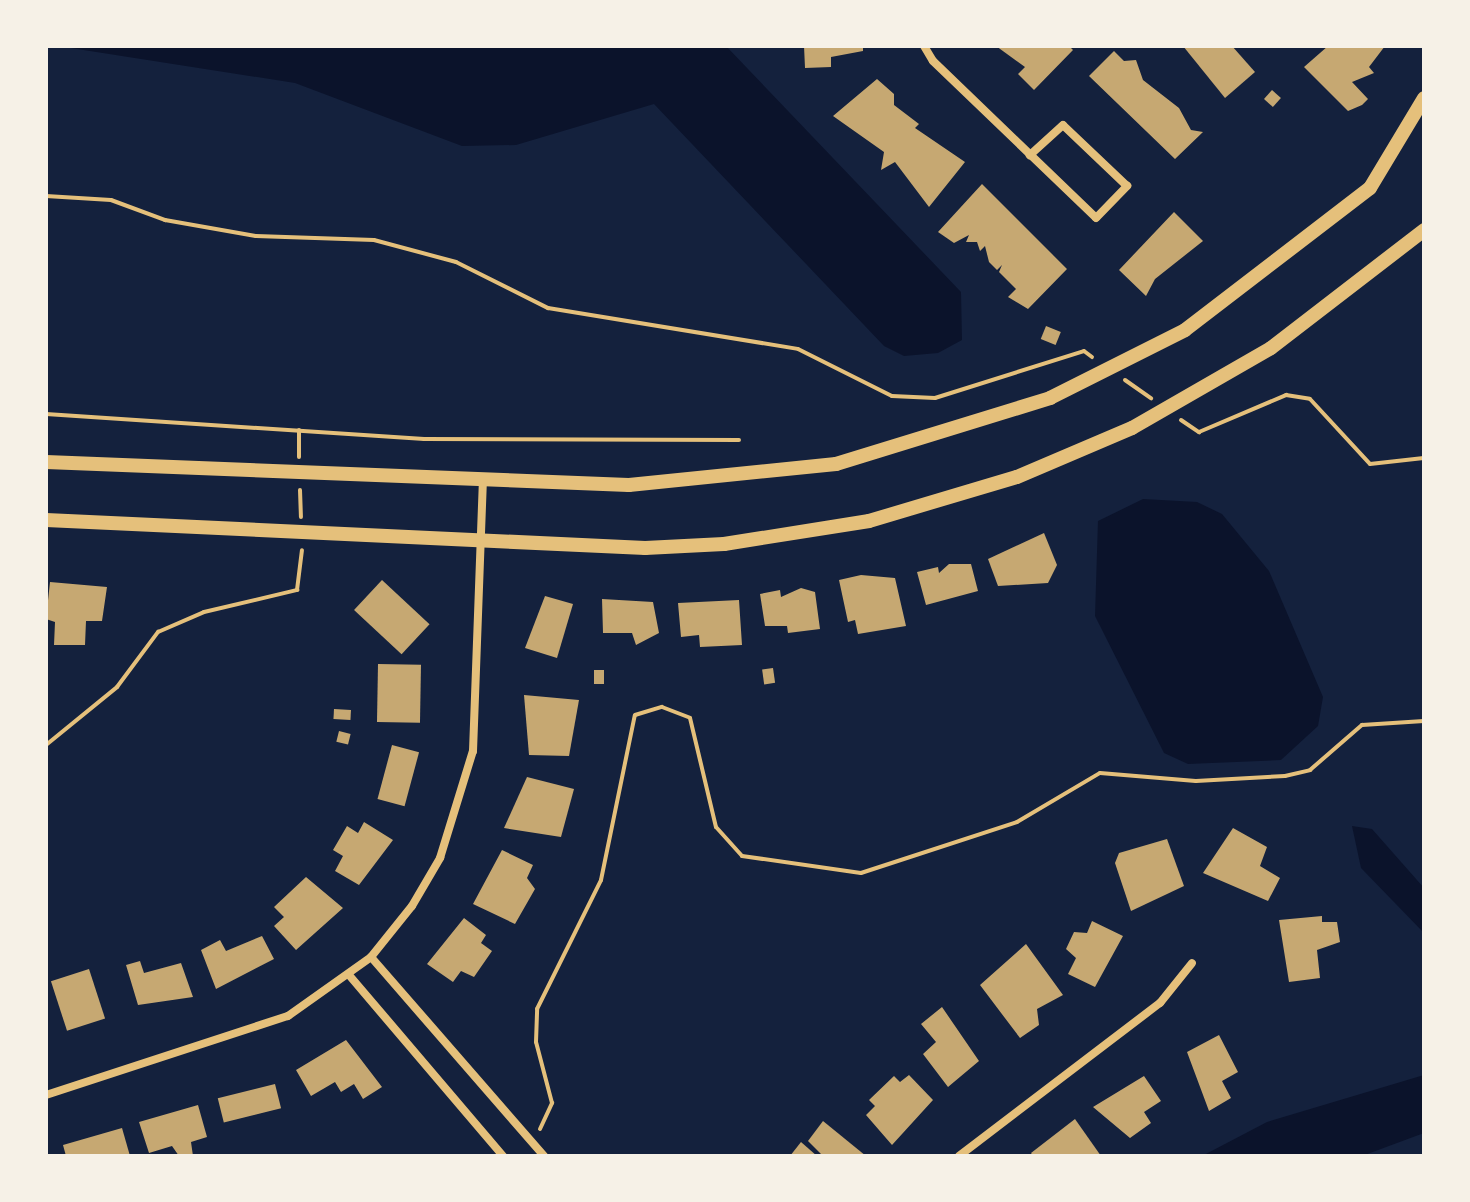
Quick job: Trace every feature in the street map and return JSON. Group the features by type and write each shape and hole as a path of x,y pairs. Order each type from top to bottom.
{"street":[{"path":"924,46 1030,155 1096,218 1127,186 1063,125 1030,155"},
{"path":"46,462 629,485 775,475 923,440 1111,370 1185,330 1311,240 1370,188 1424,98"},
{"path":"46,520 481,542 724,544 869,521 1017,477 1167,410 1271,348 1424,230"},
{"path":"46,1095 235,1039 288,1016 371,957 427,883 464,792 473,751 483,479"},
{"path":"371,957 544,1156"},
{"path":"959,1156 1160,1003 1192,963"},
{"path":"349,975 503,1156"}],"path":[{"path":"46,196 111,200 165,220 256,236 374,240 456,262 548,308 798,349 892,396 935,398 976,389 1084,351 1199,432 1286,395 1310,399 1370,464 1424,458"},
{"path":"46,414 586,443 739,440"},
{"path":"46,745 117,687 158,632 204,612 297,590 301,533 299,429"},
{"path":"529,1138 550,1117 552,1103 536,1042 537,1009 601,880 626,778 625,738 645,710 675,708 690,718 716,827 742,856 843,873 877,870 1017,822 1100,773 1196,781 1285,776 1310,770 1362,725 1424,721"}],"water":[{"path":"58,46 726,46 961,292 962,340 938,353 904,356 884,346 654,104 516,145 462,146 295,83"},
{"path":"1143,499 1197,502 1222,514 1269,571 1323,697 1318,726 1281,760 1188,764 1164,753 1095,616 1098,521"},
{"path":"1352,826 1372,829 1424,888 1424,933 1361,868"},
{"path":"1424,1075 1424,1133 1362,1156 1202,1156 1267,1122"}],"building":[{"path":"804,46 863,46 863,51 831,57 831,67 805,68"},
{"path":"996,46 1069,46 1073,50 1034,90 1018,74 1025,67"},
{"path":"1183,46 1232,46 1255,72 1225,98"},
{"path":"1328,46 1385,46 1369,67 1374,73 1352,82 1368,99 1362,105 1348,111 1304,67"},
{"path":"1114,51 1124,61 1136,60 1143,80 1179,108 1191,130 1203,132 1175,159 1089,76"},
{"path":"877,79 894,94 894,105 919,124 915,128 965,162 929,207 895,162 881,170 884,152 833,116"},
{"path":"1272,90 1281,98 1273,107 1264,99"},
{"path":"982,184 1067,269 1028,309 1008,297 1016,289 999,272 1002,265 997,270 989,262 985,246 980,251 977,242 966,242 969,235 954,243 938,232"},
{"path":"1174,212 1203,241 1155,279 1146,296 1119,270"},
{"path":"1046,326 1061,332 1056,345 1041,339"},
{"path":"1044,533 1057,565 1048,583 998,586 988,559"},
{"path":"949,564 971,564 978,591 926,605 917,572 938,567 939,573"},
{"path":"861,575 895,578 906,626 858,634 855,620 848,622 839,580"},
{"path":"382,580 430,624 402,654 354,610"},
{"path":"50,582 107,587 102,621 86,621 85,645 54,645 55,622 46,619"},
{"path":"801,588 815,592 820,629 788,633 787,626 765,626 760,594 780,590 781,597"},
{"path":"545,596 573,604 557,658 525,648"},
{"path":"602,599 653,602 659,633 636,645 632,633 603,633"},
{"path":"739,600 742,645 700,647 699,635 681,637 678,603"},
{"path":"378,664 421,665 420,723 377,722"},
{"path":"773,668 775,683 764,684 762,670"},
{"path":"594,670 604,670 604,684 594,684"},
{"path":"524,695 579,700 569,756 529,755"},
{"path":"334,709 351,710 350,720 333,719"},
{"path":"339,731 351,734 348,745 336,742"},
{"path":"392,745 419,752 405,806 378,799"},
{"path":"527,777 574,789 561,837 504,828"},
{"path":"364,822 393,840 359,885 335,871 343,856 333,850 347,826 358,833"},
{"path":"1233,828 1267,847 1260,866 1280,878 1268,901 1203,873"},
{"path":"1167,839 1184,886 1131,911 1115,863 1119,853"},
{"path":"502,850 533,865 527,878 535,889 515,924 473,904"},
{"path":"306,877 343,908 296,950 274,926 284,917 274,907"},
{"path":"1322,916 1322,922 1337,922 1340,942 1317,950 1320,978 1289,982 1279,920"},
{"path":"464,918 486,935 481,943 492,951 474,977 461,971 453,982 427,964"},
{"path":"1092,921 1123,936 1095,987 1068,974 1076,958 1066,949 1074,932 1087,933"},
{"path":"262,936 274,959 216,989 201,950 220,940 226,951"},
{"path":"1026,944 1063,995 1037,1009 1039,1025 1020,1038 980,985"},
{"path":"140,961 144,973 181,963 193,997 138,1005 126,965"},
{"path":"89,969 105,1018 67,1031 51,981"},
{"path":"942,1007 979,1061 948,1087 923,1054 936,1042 921,1024"},
{"path":"1219,1035 1238,1072 1222,1081 1231,1098 1209,1111 1187,1052"},
{"path":"346,1040 382,1087 363,1099 354,1084 341,1092 335,1082 311,1096 296,1070"},
{"path":"909,1075 933,1100 892,1145 866,1115 875,1106 869,1100 894,1076 900,1082"},
{"path":"1144,1076 1161,1101 1144,1112 1151,1123 1130,1138 1093,1107"},
{"path":"275,1084 281,1108 224,1123 218,1098"},
{"path":"198,1105 207,1137 191,1142 193,1156 179,1156 172,1146 149,1153 139,1122"},
{"path":"1075,1119 1101,1156 1033,1156 1031,1153"},
{"path":"823,1121 866,1156 823,1156 808,1141"},
{"path":"122,1128 130,1156 66,1156 63,1145"},
{"path":"801,1142 817,1156 790,1156"}]}
